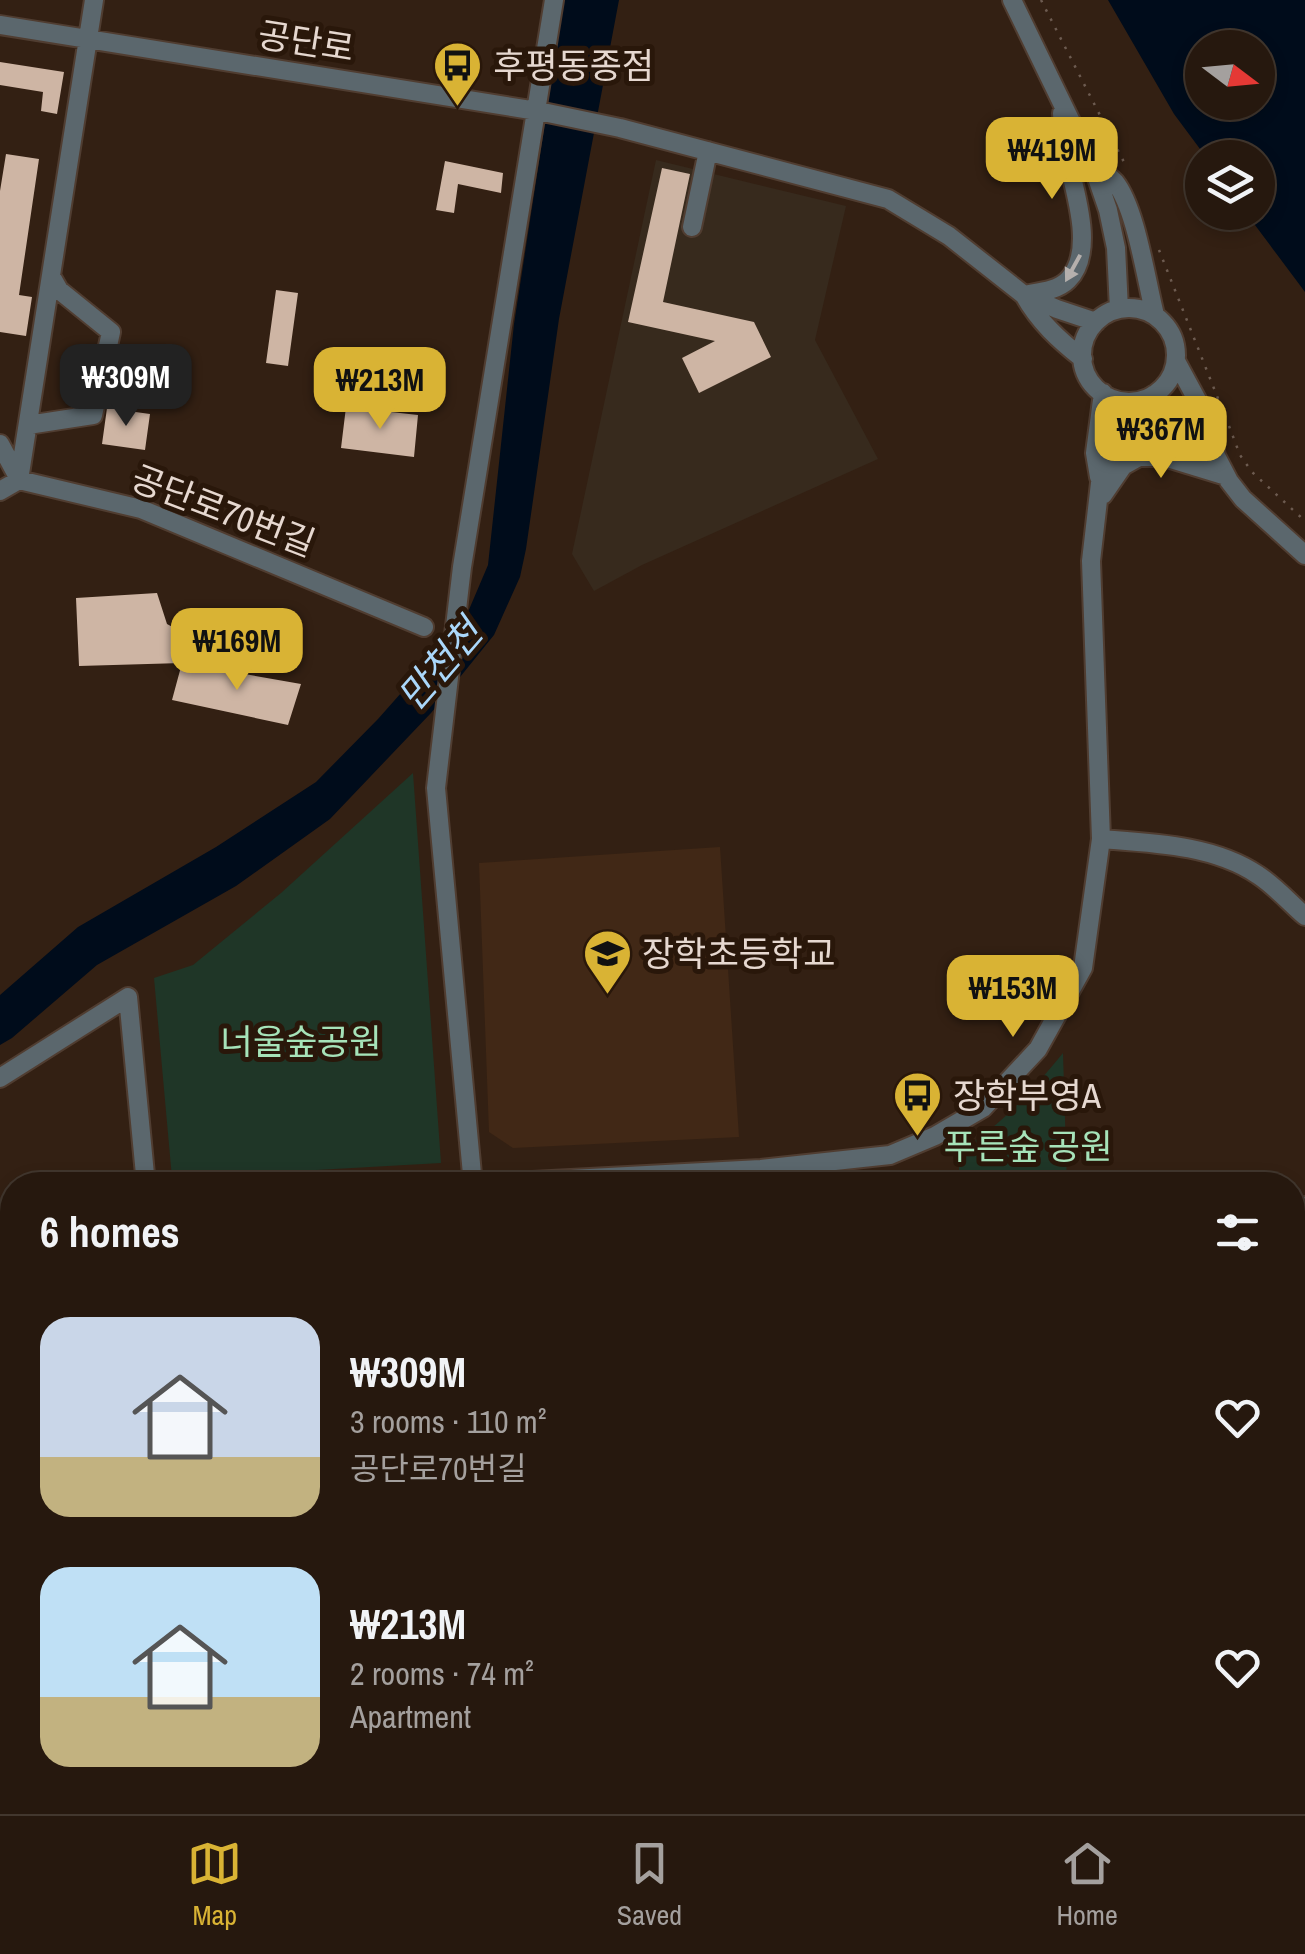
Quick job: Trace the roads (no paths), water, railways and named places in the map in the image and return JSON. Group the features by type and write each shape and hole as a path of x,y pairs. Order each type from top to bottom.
{"street":[{"path":"19,480 94,0"},
{"path":"466,1172 436,788 462,567 540,112 554,0"},
{"path":"1012,0 1094,169 1116,248 1120,309"},
{"name":"공단로","path":"0,24 540,112 708,151"},
{"path":"1024,295 1062,284 1079,265 1082,250 1062,105"},
{"path":"692,226 708,151 888,199 949,236 1024,295 1096,322"},
{"path":"1094,169 1113,178 1133,222 1154,315"},
{"path":"28,424 93,415 111,332 59,290 52,276"},
{"path":"1024,295 1050,331 1082,360 1089,379 1102,394 1132,402 1153,396 1168,380 1176,360"},
{"path":"1082,360 1085,340 1104,315 1134,308 1154,315 1170,330 1176,360 1209,422 1216,456 1226,476 1243,500 1305,555"},
{"path":"719,1172 890,1155 935,1136 983,1108 1038,1048 1084,968 1101,839 1091,561 1100,483 1095,453 1102,394"},
{"path":"1153,396 1216,456"},
{"path":"1100,483 1132,402"},
{"path":"0,444 19,480"},
{"path":"1098,504 1123,466 1138,457 1164,457 1226,476"},
{"path":"0,491 19,480"},
{"name":"공단로70번길","path":"19,480 141,509 424,627"},
{"path":"1101,839 1160,844 1217,856 1258,874 1305,916"},
{"path":"0,1078 128,997 145,1172"}],"water":[{"name":"만천천","path":"564,0 619,0 559,319 526,549 520,577 494,635 431,713 330,819 236,886 97,965 0,1045 0,995 78,927 216,847 316,782 378,719 468,612 488,565 514,324"},
{"path":"1108,0 1305,0 1305,292 1259,230 1275,230 1275,140 1193,140"}],"place":[{"name":"후평동종점","path":"458,108"},
{"name":"장학초등학교","path":"607,996"},
{"name":"장학부영A","path":"918,1138"}],"park label":[{"name":"너울숲공원","path":"301,1042"},
{"name":"푸른숲 공원","path":"1028,1147"}]}
